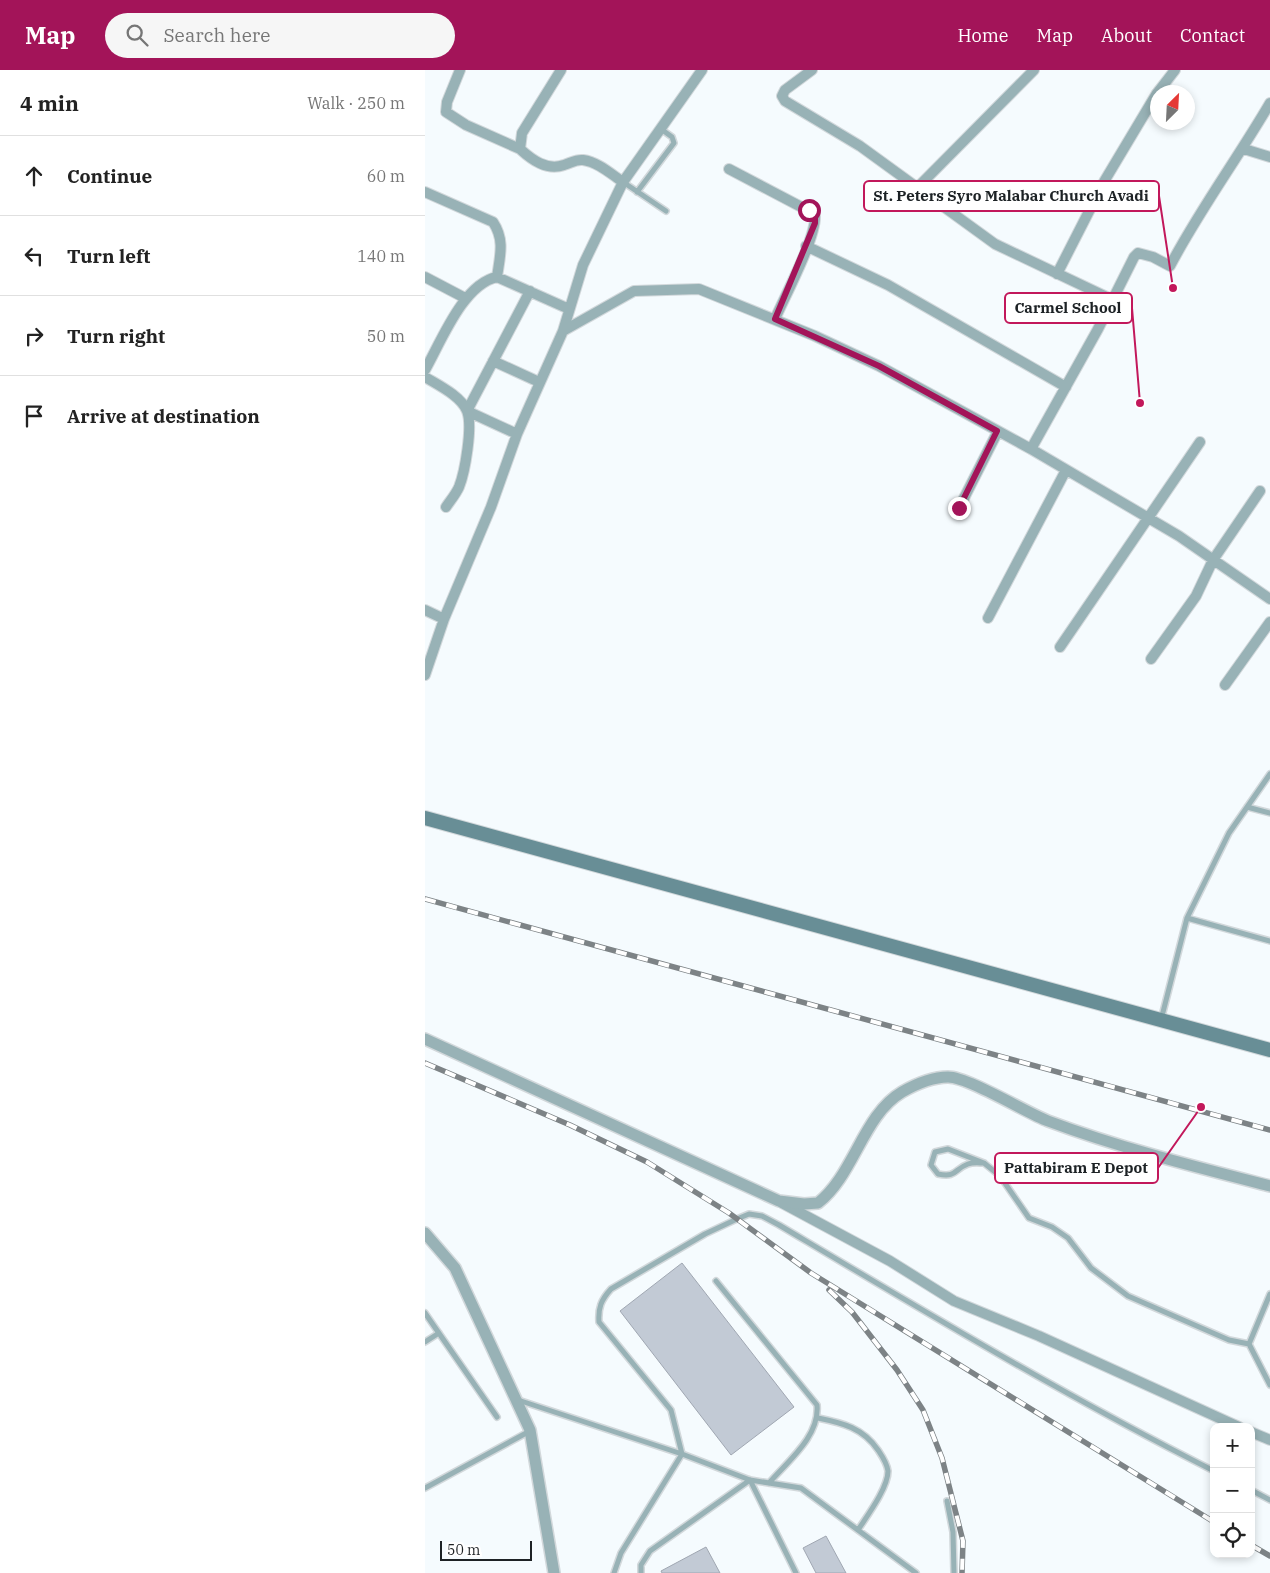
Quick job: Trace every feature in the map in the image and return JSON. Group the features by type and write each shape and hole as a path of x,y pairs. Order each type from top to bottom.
{"main road":[{"path":"425,818 1270,1050"}],"street":[{"path":"460,70 447,102 446,112 466,125 520,149 532,161 547,166 559,167 576,159 584,160 597,165 623,182"},
{"path":"520,149 522,133 561,70"},
{"path":"425,675 443,619 491,507 517,434 563,331 583,265 623,182 702,70"},
{"path":"812,70 785,90 782,96 785,101 860,146 995,244 1113,300"},
{"path":"917,188 1034,70"},
{"path":"1164,85 1175,70"},
{"path":"1031,449 1138,253 1153,257 1170,266 1199,214 1233,160 1244,149 1270,103"},
{"path":"1057,274 1105,180 1150,106"},
{"path":"1244,149 1270,157"},
{"path":"729,169 809,210 815,216 815,223 807,246 775,319"},
{"path":"425,192 493,222 499,231 502,246 497,276"},
{"path":"807,246 888,285 1066,387"},
{"path":"425,370 465,298 490,278 497,276 569,309"},
{"path":"425,277 465,298"},
{"path":"563,331 634,291 699,289 775,319 879,366 1031,449 1149,519 1270,599"},
{"path":"446,507 459,488 464,466 469,442 467,411 530,291"},
{"path":"493,361 539,382"},
{"path":"425,377 453,396 467,411 517,434"},
{"path":"959,508 997,431"},
{"path":"1060,646 1149,519 1200,442"},
{"path":"988,618 1066,470"},
{"path":"1151,659 1196,596 1213,560 1260,491"},
{"path":"425,610 443,619"},
{"path":"1225,685 1270,622"},
{"path":"425,1039 779,1201 882,1256 954,1301 1039,1336 1230,1423"},
{"path":"779,1201 804,1204 818,1203 829,1195 838,1183 851,1157 881,1112 900,1093 926,1080 949,1077 970,1084 1047,1121 1109,1142 1270,1186"},
{"path":"425,1233 455,1268 530,1430 555,1573"},
{"path":"1255,1434 1270,1440"}],"lane":[{"path":"637,192 674,144 672,137 661,128"},
{"path":"623,182 665,211"},
{"path":"1161,1020 1187,918 1217,856 1270,774"},
{"path":"1247,807 1270,813"},
{"path":"1187,918 1270,941"},
{"path":"984,1163 967,1164 957,1172 946,1176 938,1174 931,1165 935,1152 948,1149 984,1163 1000,1176 1029,1218 1052,1227 1068,1238 1091,1268 1128,1296 1229,1340 1249,1344"},
{"path":"614,1573 621,1553 682,1454 671,1410 599,1322 599,1310 603,1299 611,1289 705,1234 749,1214 762,1216 779,1225 943,1323 1163,1446 1210,1469"},
{"path":"716,1281 817,1405 818,1418 813,1431 769,1483"},
{"path":"1270,1294 1249,1344 1270,1385"},
{"path":"425,1313 497,1416"},
{"path":"425,1342 439,1333"},
{"path":"515,1399 682,1454 750,1480 801,1488 916,1573"},
{"path":"818,1418 846,1424 863,1432 885,1459 888,1471 886,1480 878,1498 858,1530"},
{"path":"425,1488 530,1430"},
{"path":"641,1573 641,1565 651,1551 750,1480"},
{"path":"750,1480 796,1573"},
{"path":"1255,1492 1270,1500"},
{"path":"947,1502 953,1532 953,1573"}],"building":[{"path":"682,1263 794,1407 731,1455 620,1311"},
{"path":"826,1536 846,1573 816,1573 803,1548"},
{"path":"706,1547 720,1573 662,1573 661,1571"}],"railway":[{"path":"425,899 1270,1130"},
{"path":"425,1063 570,1125 647,1162 729,1213 811,1273 1210,1520"},
{"path":"829,1290 852,1312 897,1370 923,1410 942,1458 963,1541 962,1573"},
{"path":"1255,1547 1270,1556"}],"place":[{"name":"St. Peters Syro Malabar Church Avadi","path":"1173,288"},
{"name":"Carmel School","path":"1140,403"},
{"name":"Pattabiram E Depot","path":"1201,1107"}],"route":[{"path":"809,210 815,216 815,223 775,319 879,366 997,431 959,508"}]}
